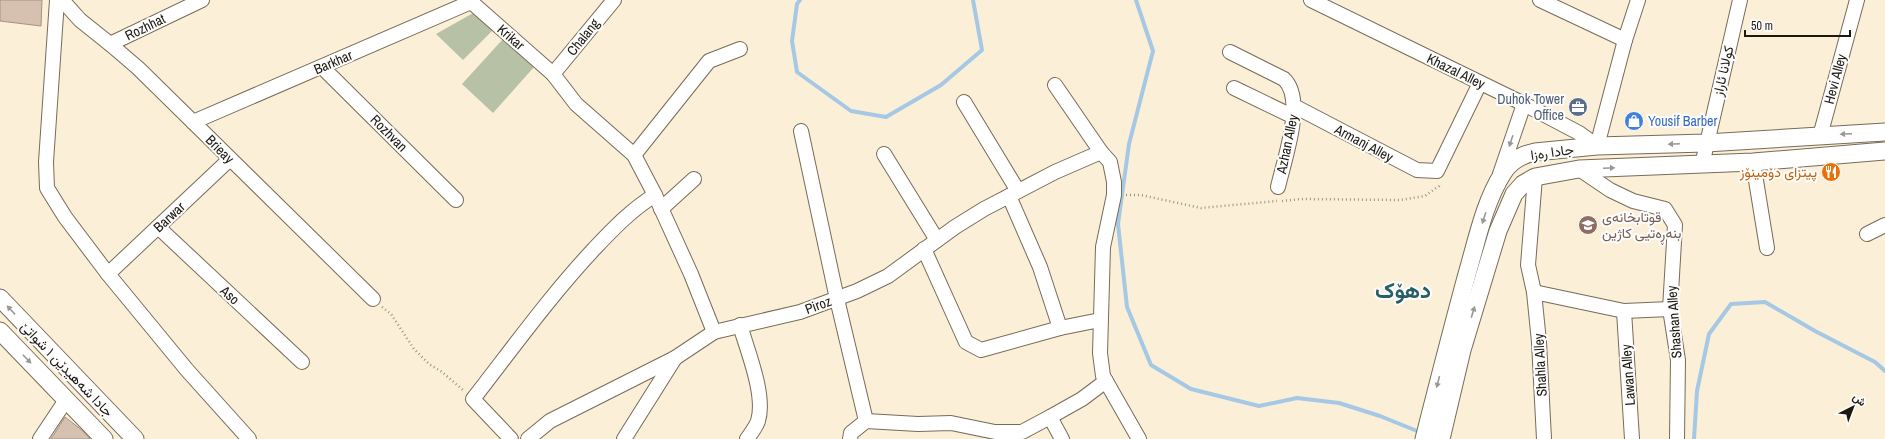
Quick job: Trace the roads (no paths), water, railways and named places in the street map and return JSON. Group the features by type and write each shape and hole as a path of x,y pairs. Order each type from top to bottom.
{"main road":[{"name":"جادا ره‌زا","path":"1441,439 1455,347 1479,233 1492,195 1503,173 1513,161 1535,152 1597,146 1706,143 1885,132"},
{"name":"جادا ره‌زا","path":"1424,439 1455,347 1504,215 1518,188 1535,176 1579,169 1753,162 1885,151"},
{"name":"جادا شەهیدێن ١ شواتێ","path":"0,298 135,439"},
{"name":"جادا شەهیدێن ١ شواتێ","path":"0,331 104,439"}],"street":[{"name":"Rozhhat","path":"110,44 202,0"},
{"name":"Chalang","path":"553,74 614,0"},
{"name":"Khazal Alley","path":"1312,0 1524,104 1579,133 1597,146"},
{"path":"1540,0 1626,40"},
{"path":"1597,146 1638,0"},
{"name":"کولانا ئاراز","path":"1702,165 1740,0"},
{"name":"Hevi Alley","path":"1820,136 1857,0"},
{"name":"Brieay","path":"61,1 80,20 110,44 193,122 373,299"},
{"path":"61,1 46,162 47,188 65,217 108,274 187,370 249,439"},
{"name":"Krikar","path":"470,1 553,74 576,104 634,155"},
{"name":"Barkhar","path":"193,122 322,67 470,1"},
{"path":"714,332 691,274 655,195 634,155 709,61 740,49"},
{"name":"Azhan Alley","path":"1230,52 1284,79 1290,84 1293,93 1294,112 1278,188"},
{"name":"Rozhvan","path":"322,67 456,200"},
{"name":"Armanj Alley","path":"1234,88 1294,112 1417,170 1437,171 1480,83"},
{"path":"1055,84 1101,152 1110,162 1114,182 1114,195 1103,248 1100,353 1103,376 1139,439"},
{"path":"964,102 1013,193 1060,328"},
{"path":"1492,195 1524,104"},
{"path":"801,131 837,299 866,421"},
{"name":"Piroz","path":"528,439 550,421 675,358 714,332 800,312 857,291 888,276 924,249 984,209 1054,172 1101,152"},
{"path":"884,154 937,240"},
{"name":"Barwar","path":"108,274 230,159"},
{"path":"1753,162 1767,248"},
{"name":"Shashan Alley","path":"1579,169 1610,190 1633,201 1665,209 1675,225 1670,309 1678,360 1677,439"},
{"name":"Shahla Alley","path":"1535,176 1528,265 1534,292 1539,342 1544,439"},
{"path":"661,209 694,179"},
{"path":"510,439 473,399 570,274 616,225 637,206 655,195"},
{"path":"1866,234 1885,225"},
{"name":"Aso","path":"158,227 302,362"},
{"path":"924,249 966,342 981,350 1060,328 1100,320"},
{"path":"1534,292 1624,310 1670,309"},
{"name":"Lawan Alley","path":"1624,310 1632,439"},
{"path":"740,325 758,387 760,407 758,421 747,439"},
{"path":"624,439 675,358"},
{"path":"850,439 851,434 866,421 918,424 951,423 991,436 1022,432 1082,399 1106,381"},
{"path":"40,439 66,400"},
{"path":"1050,417 1062,439"}],"waterway":[{"path":"800,0 797,4 792,41 797,72 851,111 886,117 941,85 982,50 973,0"},
{"path":"1136,0 1153,51 1129,144 1118,224 1127,307 1151,365 1191,389 1259,406 1297,398 1339,403 1380,416 1422,433"},
{"path":"1694,439 1697,391 1709,334 1731,304 1765,302 1815,331 1875,362 1885,371"}],"place":[{"name":"Duhok Tower Office","path":"1578,107"},
{"name":"Yousif Barber","path":"1634,121"},
{"name":"پیتزای دۆمینۆز","path":"1831,172"},
{"name":"قوتابخانەی بنەڕەتیی کاژین","path":"1588,225"}],"district":[{"name":"دھۆک","path":"1403,290"}]}
